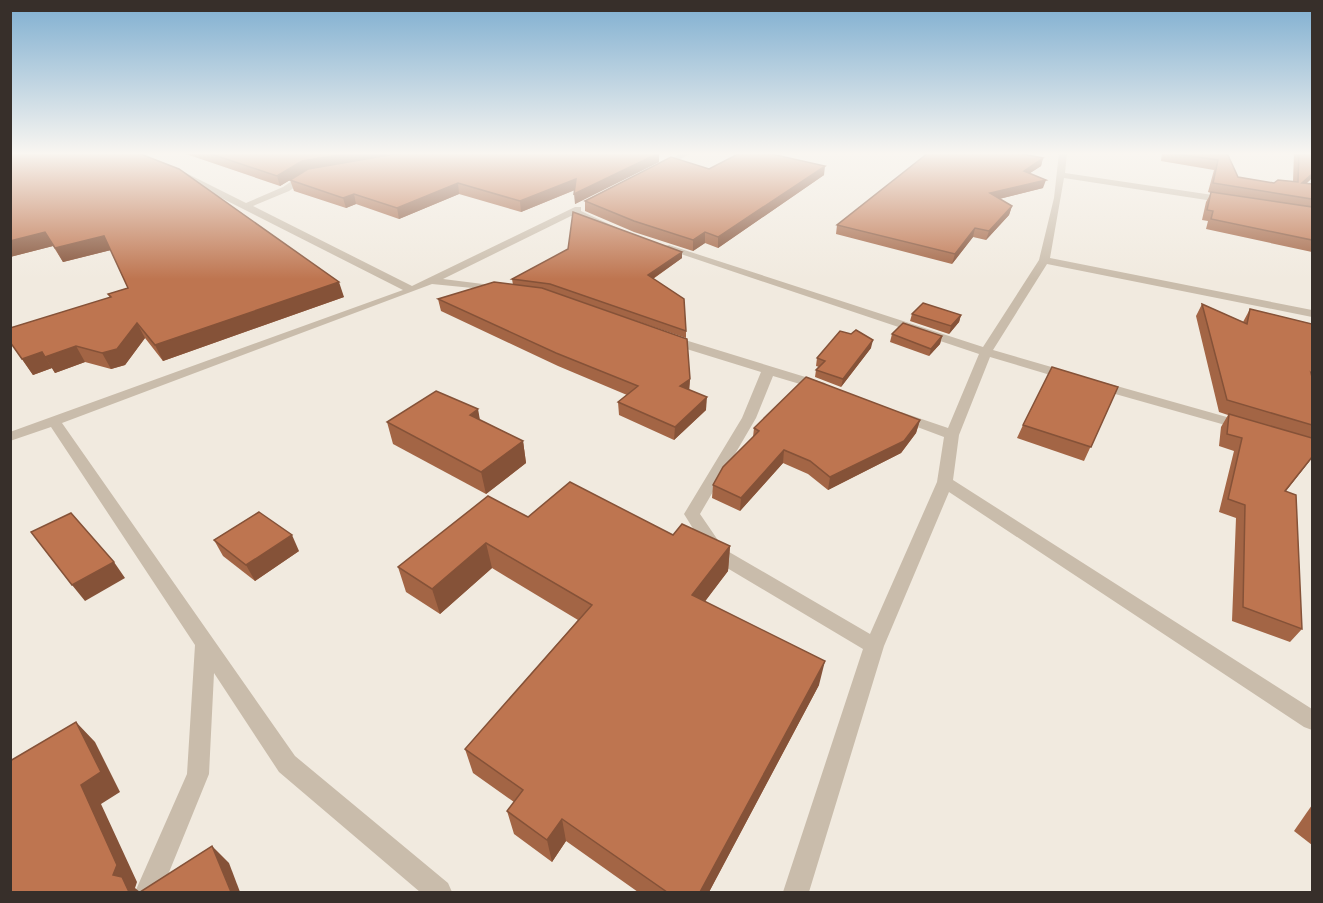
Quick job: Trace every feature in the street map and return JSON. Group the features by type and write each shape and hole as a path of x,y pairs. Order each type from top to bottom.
{"street":[{"path":"224,195 412,290"},
{"path":"246,206 272,195"},
{"path":"796,892 874,646 945,482 952,435 986,352 1044,260 1058,195"},
{"path":"1193,195 1232,201"},
{"path":"10,437 412,290 594,201"},
{"path":"571,213 581,214 630,236"},
{"path":"651,242 986,352 1256,430"},
{"path":"1044,260 1312,314"},
{"path":"430,281 511,291"},
{"path":"651,334 769,369 835,392"},
{"path":"769,369 749,418 692,514 718,554 874,646"},
{"path":"888,411 952,435"},
{"path":"54,421 287,764 438,892"},
{"path":"945,482 1312,720"},
{"path":"148,892 198,774 205,643"}],"building":[{"path":"10,195 216,195 339,282 155,345 137,323 117,349 102,353 76,346 45,357 42,352 22,359 10,342 10,328 111,297 108,294 128,288 104,236 55,248 45,232 10,241"},
{"path":"335,195 351,195 343,198"},
{"path":"358,195 428,195 397,208"},
{"path":"500,195 535,195 520,201"},
{"path":"596,195 781,195 718,237 705,232 693,240 634,221 585,201"},
{"path":"875,195 994,195 1012,206 989,231 975,228 955,254 837,225"},
{"path":"1210,195 1232,195 1312,207 1312,240 1211,219 1213,211 1207,210"},
{"path":"1288,195 1312,195 1312,199"},
{"path":"573,212 682,252 648,275 684,299 686,331 550,284 512,279 568,249"},
{"path":"494,282 542,288 687,339 690,379 680,386 707,397 675,427 618,402 638,386 556,353 438,299"},
{"path":"923,303 961,315 951,326 912,314"},
{"path":"1202,304 1247,324 1250,309 1312,324 1312,425 1227,400"},
{"path":"903,323 942,336 931,349 892,334"},
{"path":"856,330 873,340 843,379 816,370 825,361 817,358 840,331 851,334"},
{"path":"1052,367 1118,387 1091,447 1023,425"},
{"path":"806,377 920,420 904,441 830,477 810,461 784,450 741,498 713,485 723,467 759,431 754,428"},
{"path":"436,391 478,409 470,415 523,441 481,472 387,422"},
{"path":"1229,414 1312,438 1312,457 1285,491 1296,495 1302,629 1243,607 1245,505 1228,499 1242,438 1227,434"},
{"path":"570,482 673,535 682,524 730,546 692,595 825,661 700,892 667,892 562,819 547,840 507,811 523,790 465,749 592,605 486,543 432,589 398,567 488,496 528,517"},
{"path":"259,512 292,535 246,565 214,540"},
{"path":"71,513 114,562 72,585 31,532"},
{"path":"76,722 101,772 81,785 117,865 113,875 122,877 129,892 10,892 10,761"},
{"path":"212,846 231,892 140,892"}]}
